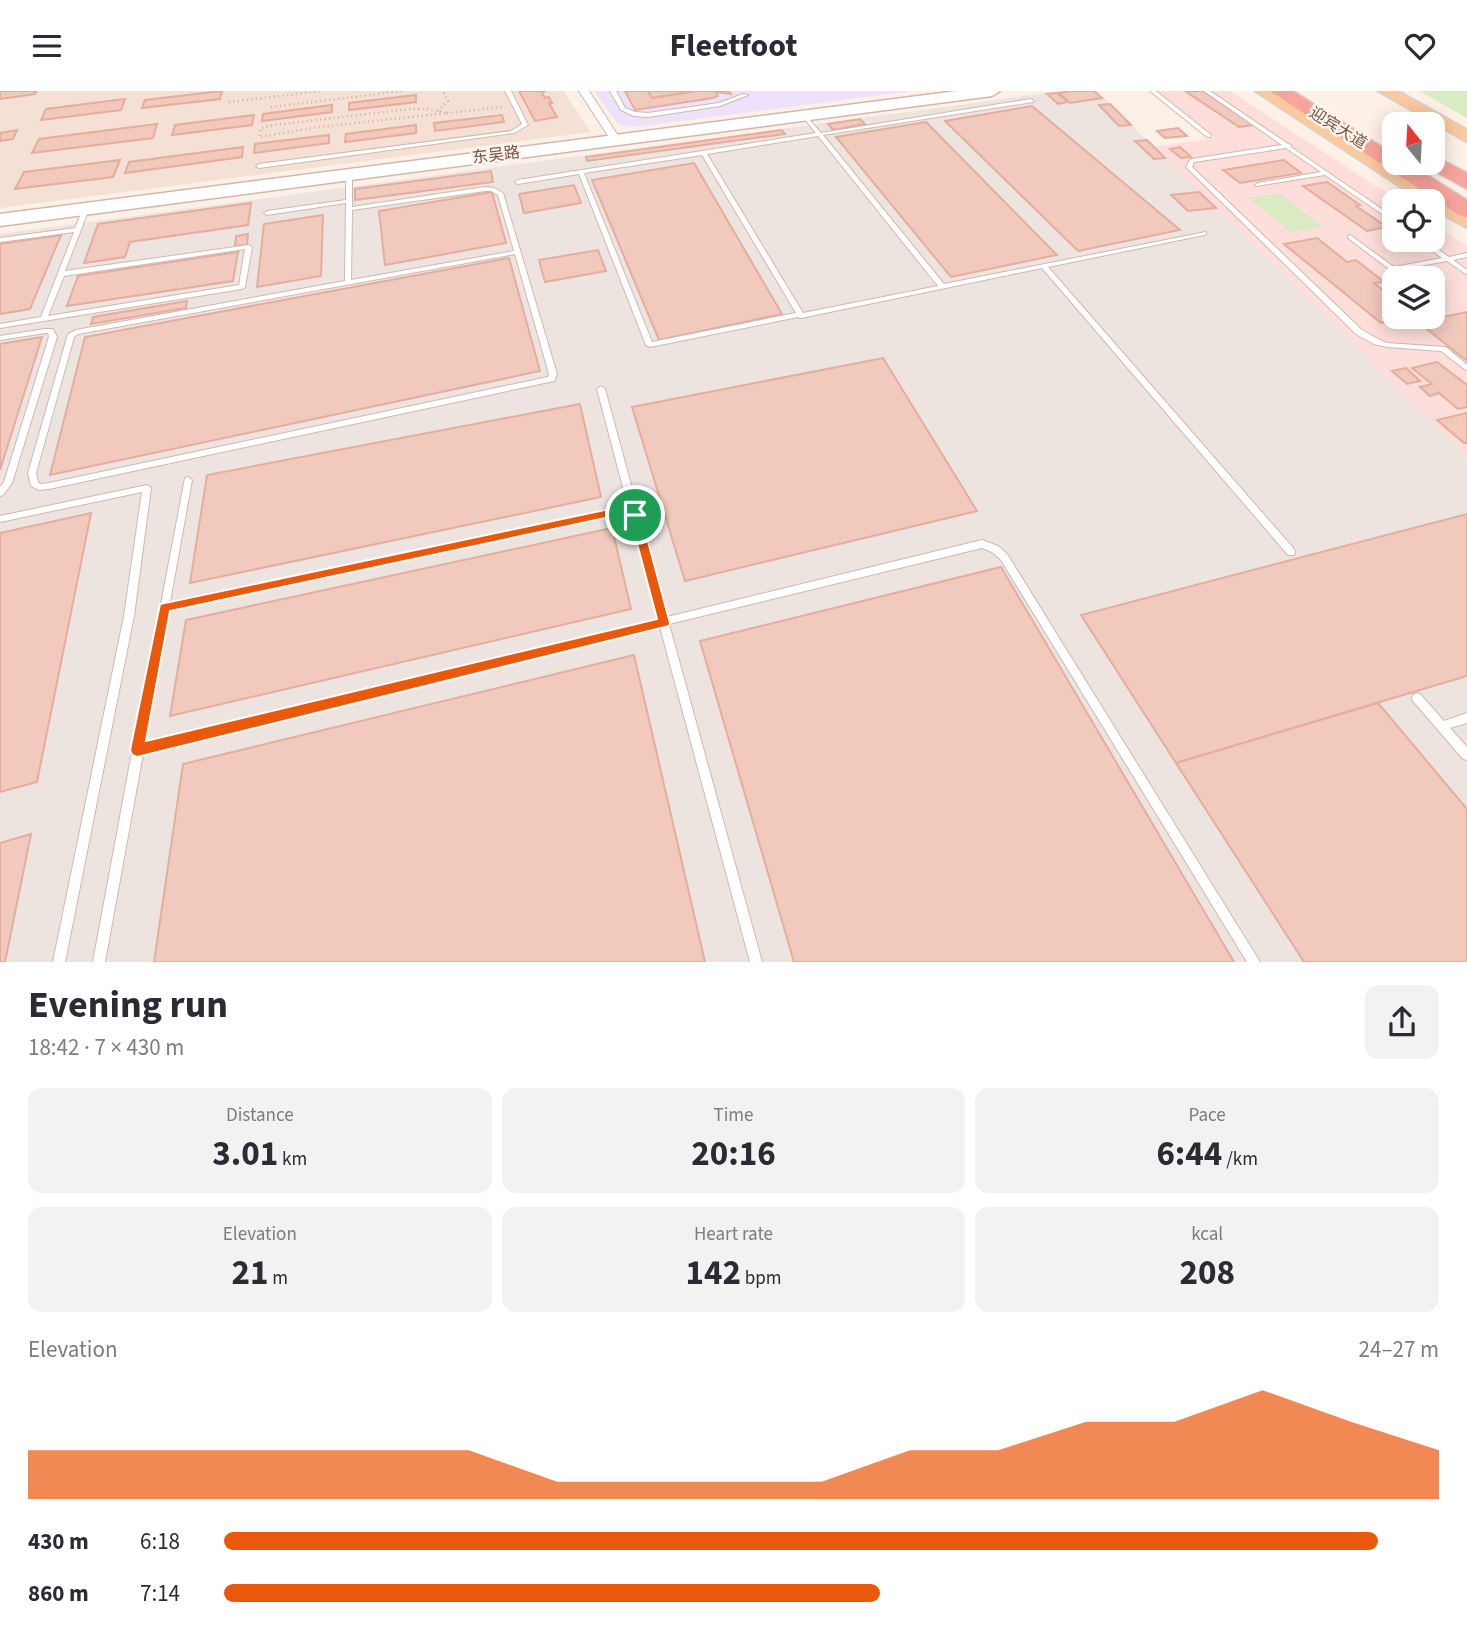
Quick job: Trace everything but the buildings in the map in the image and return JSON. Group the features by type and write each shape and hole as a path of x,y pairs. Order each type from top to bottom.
{"highway":[{"name":"迎宾大道","path":"1280,91 1467,210"},
{"name":"迎宾大道","path":"1304,91 1382,139"},
{"path":"1315,91 1336,103"},
{"path":"1446,169 1467,181"},
{"path":"1439,175 1467,192"}],"main road":[{"path":"1263,91 1467,222"},
{"path":"1386,91 1467,137"}],"street":[{"path":"584,91 616,139"},
{"name":"东吴路","path":"0,220 790,114 992,91"}],"lane":[{"path":"259,166 512,132 525,125 508,91"},
{"path":"612,91 623,109 643,115 719,104 745,95"},
{"path":"1153,91 1209,136"},
{"path":"1207,91 1382,212"},
{"path":"518,183 1031,100"},
{"path":"790,114 820,134 942,286"},
{"path":"1289,146 1192,161 1189,167 1359,332 1387,345 1443,349 1467,369"},
{"path":"704,153 800,314"},
{"path":"581,172 650,345 1204,233"},
{"path":"1258,185 1327,173"},
{"path":"348,283 349,174"},
{"path":"267,213 492,189 501,194 518,252 553,374 551,379 49,486 39,487 34,484 32,473 71,336 76,332 518,252"},
{"path":"43,320 86,209"},
{"path":"0,240 78,230"},
{"path":"1350,236 1389,266"},
{"path":"0,327 242,287 249,247 61,274"},
{"path":"1438,252 1467,272"},
{"path":"1410,266 1467,255"},
{"path":"1043,266 1291,552"},
{"path":"0,338 45,331 50,331 53,337 8,483 0,493"},
{"path":"601,389 756,962"},
{"path":"99,962 188,480"},
{"path":"0,519 147,488 129,615 59,962"},
{"path":"164,607 633,508"},
{"path":"137,750 982,544 995,549 1004,557 1254,962"},
{"path":"1417,698 1467,755"},
{"path":"1442,726 1467,718"}],"path":[{"path":"229,102 322,91"},
{"path":"329,91 329,100"},
{"path":"348,91 349,97"},
{"path":"271,107 402,91"},
{"path":"438,111 448,101 443,91"},
{"path":"449,114 407,109 261,128 259,137 319,127 449,114 515,106"},
{"path":"318,120 319,127"}],"shaded area":[{"path":"0,91 563,91 591,132 0,208"},
{"path":"594,91 912,91 635,127 618,124"},
{"path":"1062,91 1097,91 1467,457 1467,962 0,962 0,234"},
{"path":"1158,91 1230,91 1382,190 1382,252 1445,252 1445,232 1467,246 1467,457 1152,147 1215,138"}],"green space":[{"path":"1419,91 1467,91 1467,118"},
{"path":"1279,193 1323,227 1291,232 1248,198"}],"route":[{"path":"633,508 635,515 664,623 137,750 164,607 633,508"}]}
